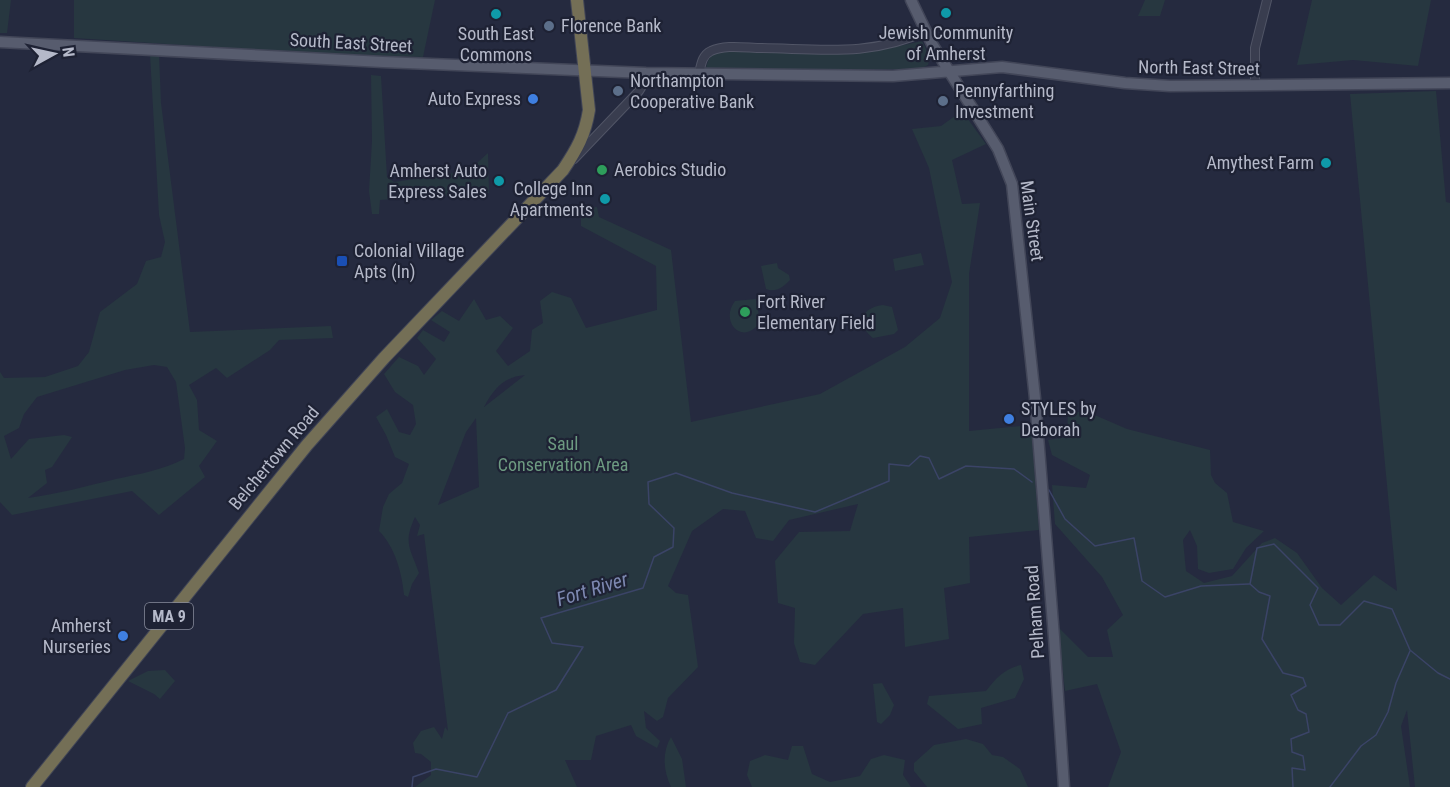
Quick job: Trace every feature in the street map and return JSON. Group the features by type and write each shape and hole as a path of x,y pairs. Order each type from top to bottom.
{"highway":[{"name":"MA 9","path":"577,0 585,71"},
{"name":"Belchertown Road","path":"32,787 307,445 377,365 563,170 580,144 587,125 589,110 585,71"}],"main road":[{"name":"Main Street","path":"911,0 948,70 998,148 1012,184 1038,435"},
{"name":"South East Street","path":"0,42 646,73 884,76 948,70"},
{"name":"North East Street","path":"948,70 1002,67 1125,83 1170,86 1450,83"},
{"name":"Pelham Road","path":"1038,435 1064,787"}],"street":[{"path":"1255,86 1255,48 1267,0"},
{"path":"699,74 705,55 712,50 740,48 865,49 899,43 926,31"},
{"name":"Belchertown Road","path":"563,170 635,97 644,83 646,73"}],"green space":[{"path":"0,0 11,0 7,33 0,33"},
{"path":"74,0 435,0 423,57 336,55 74,38"},
{"path":"1145,0 1165,0 1160,16 1138,16"},
{"path":"1312,0 1431,0 1418,66 1353,60 1297,65"},
{"path":"922,41 930,57 928,65 920,69 706,68 711,56 722,50 890,48"},
{"path":"150,54 159,54 161,103 190,332 331,326 333,338 279,340 270,350 227,378 216,368 189,385 197,400 199,430 217,441 199,466 205,477 159,515 132,491 12,515 0,502 0,372 4,378 45,377 78,366 89,352 100,312 137,284 146,261 161,257 165,242 159,215","holes":["154,365 167,367 176,382 185,448 184,459 151,471 28,498 47,483 45,470 52,467 72,437 64,435 29,439 11,459 4,436 19,428 24,414 37,397 125,370"]},
{"path":"371,75 381,76 387,177 394,182 468,171 488,153 489,193 380,200 379,214 372,214 369,191 372,141"},
{"path":"1436,91 1446,202 1450,203 1450,787 1415,787 1407,710 1401,726 1410,787 1108,787 1121,752 1097,684 1065,691 1058,627 1088,657 1113,657 1107,630 1123,615 1102,577 1055,524 1052,485 1086,488 1090,475 1052,455 1048,440 1067,437 1068,411 1090,413 1127,429 1210,450 1211,475 1215,483 1227,493 1233,522 1264,531 1246,548 1233,569 1209,573 1198,569 1197,546 1190,530 1183,540 1186,571 1204,583 1232,576 1262,543 1275,538 1297,553 1322,588 1341,605 1374,575 1397,591 1350,94"},
{"name":"Saul Conservation Area","path":"962,111 986,144 952,160 962,204 980,203 969,274 969,431 1031,425 1039,530 969,537 970,583 944,588 949,639 905,647 903,608 863,614 815,665 800,662 794,643 795,608 778,603 775,561 799,532 850,531 858,504 789,520 773,541 756,538 745,511 723,509 692,531 668,586 676,593 688,595 698,667 668,698 663,717 657,721 644,711 646,728 660,741 657,748 636,736 631,725 596,736 591,760 565,760 577,787 415,787 431,775 431,762 421,754 415,753 413,743 421,731 434,727 442,739 445,727 448,731 424,534 417,536 420,525 415,517 409,533 409,545 419,573 408,597 404,595 402,578 393,552 379,531 383,507 389,494 402,483 409,464 395,457 376,417 387,409 399,432 410,435 416,424 413,405 395,392 384,374 399,357 418,366 424,375 436,359 417,338 423,330 444,342 450,332 431,320 442,311 459,321 474,299 486,320 500,316 513,328 496,351 508,366 530,351 532,330 543,323 540,301 552,292 571,298 586,328 657,310 656,266 581,226 581,209 597,207 599,217 671,250 691,422 820,394 905,347 940,318 952,282 929,168 912,129 941,126","holes":["525,375 484,407 505,381","476,418 479,487 438,505 466,432"]},
{"path":"921,253 924,265 895,271 893,259"},
{"path":"777,263 778,268 789,275 790,280 776,290 766,289 761,266"},
{"name":"Fort River Elementary Field","path":"756,299 760,322 747,332 740,332 731,323 731,309 735,301"},
{"path":"883,305 892,307 898,330 894,334 873,338 864,327 863,317 869,309"},
{"path":"1021,665 1024,679 1015,698 981,708 982,724 958,729 927,704 929,696 986,691 1001,675"},
{"path":"165,670 175,681 160,699 128,681 148,671"},
{"path":"882,683 894,705 890,715 881,724 877,722 873,684"},
{"path":"671,737 682,759 686,787 671,787 666,774 665,755"},
{"path":"966,739 983,744 992,755 1003,757 1020,769 1028,787 927,787 914,771 914,763 934,745"},
{"path":"792,746 803,746 812,774 830,782 860,776 871,759 884,755 905,760 903,775 911,787 752,787 747,775 750,761 765,755 788,760"}],"waterway":[{"name":"Fort River","path":"412,787 413,777 436,769 477,777 508,713 556,690 583,647 552,643 541,618 643,588 654,557 673,547 674,528 649,504 648,482 676,473 732,493 815,512 889,481 889,464 909,466 920,456 929,458 939,479 966,466 1014,469 1032,482"},
{"name":"Fort River","path":"1049,490 1065,519 1095,546 1134,538 1142,581 1165,597 1201,586 1249,584"},
{"path":"1250,584 1257,548 1274,544 1318,588 1310,605 1319,625 1340,625 1364,601 1392,609 1410,650 1438,673 1450,679"},
{"path":"1250,584 1259,592 1270,596 1262,639 1283,673 1303,678 1306,686 1291,695 1298,710 1306,714 1309,732 1291,739 1292,752 1303,756 1305,770 1292,768 1293,787"},
{"path":"1330,787 1361,746 1376,735 1388,712 1396,683 1410,651"}],"place":[{"name":"Jewish Community of Amherst","path":"946,13"},
{"name":"South East Commons","path":"496,14"},
{"name":"Florence Bank","path":"549,26"},
{"name":"Northampton Cooperative Bank","path":"618,91"},
{"name":"Auto Express","path":"533,99"},
{"name":"Pennyfarthing Investment","path":"943,101"},
{"name":"Amythest Farm","path":"1326,163"},
{"name":"Aerobics Studio","path":"602,170"},
{"name":"Amherst Auto Express Sales","path":"499,181"},
{"name":"College Inn Apartments","path":"605,199"},
{"name":"Colonial Village Apts (In)","path":"342,261"},
{"name":"Fort River Elementary Field","path":"745,312"},
{"name":"STYLES by Deborah","path":"1009,419"},
{"name":"Amherst Nurseries","path":"123,636"}]}
